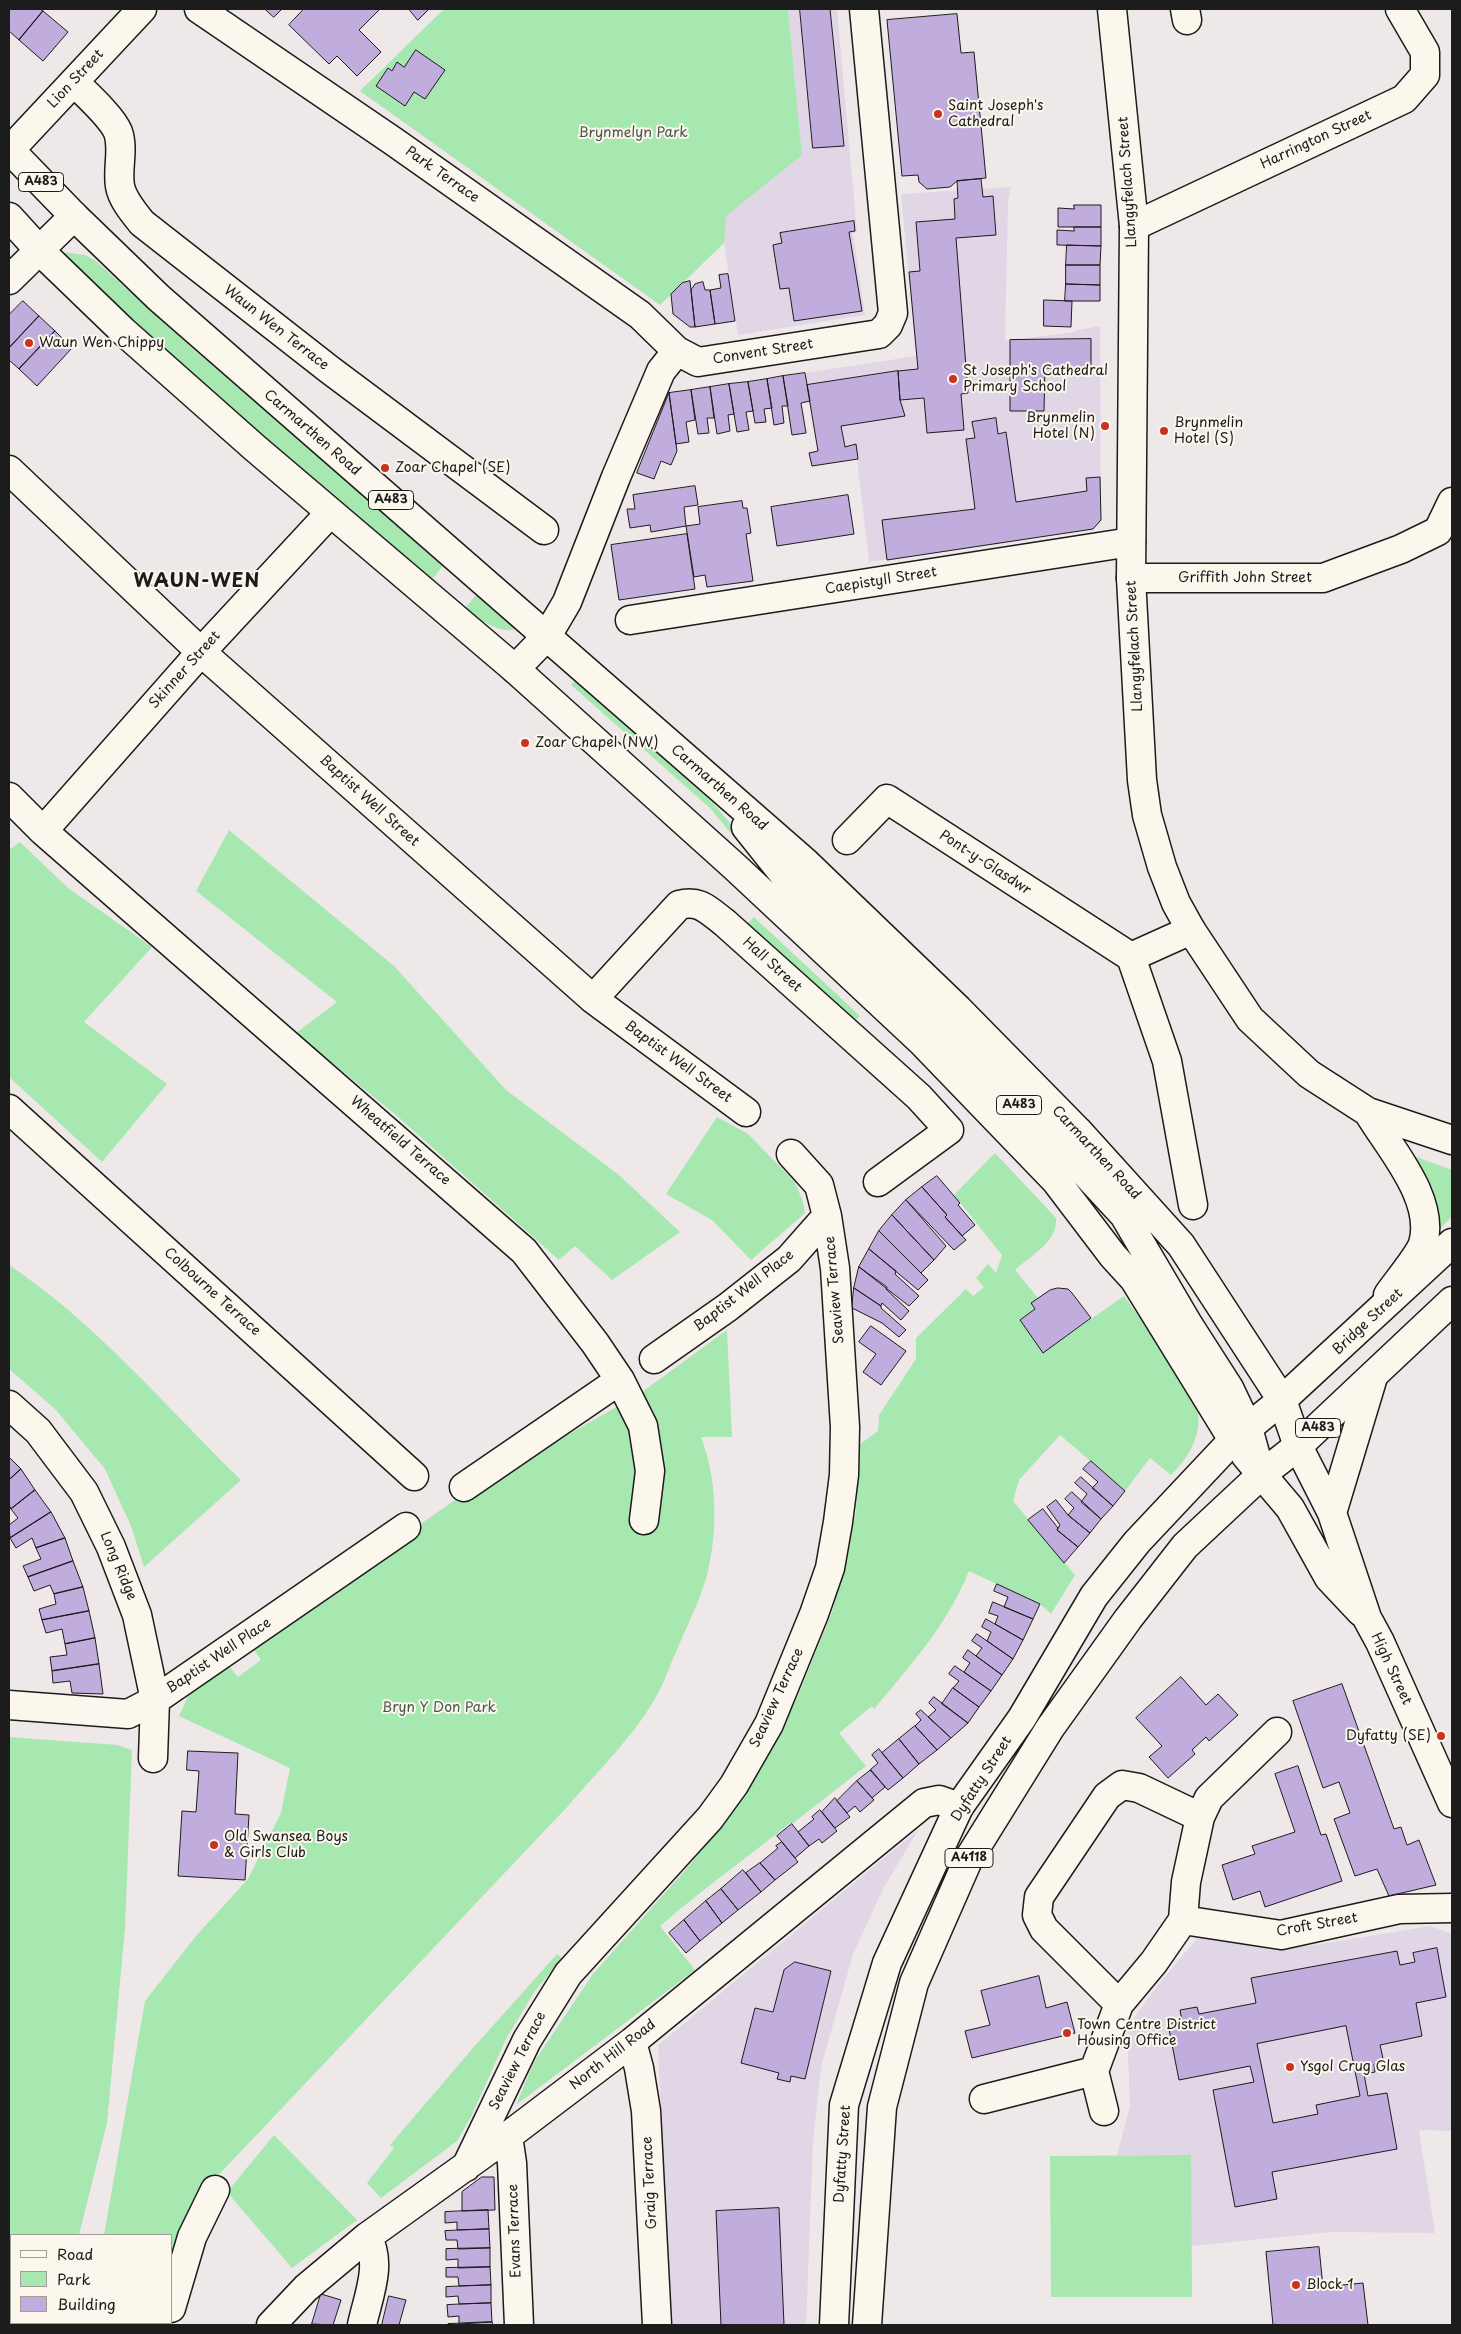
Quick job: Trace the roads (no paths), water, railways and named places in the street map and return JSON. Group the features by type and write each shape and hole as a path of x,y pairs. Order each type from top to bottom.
{"street":[{"name":"Lion Street","path":"9,149 142,9"},
{"name":"Park Terrace","path":"199,9 393,141 640,315 677,351"},
{"name":"Convent Street","path":"677,351 698,362 879,334 888,325 893,313 864,9"},
{"name":"Llangyfelach Street","path":"1112,9 1134,226 1131,578 1142,780 1146,815 1176,903 1191,930 1250,1019 1309,1074 1368,1112 1452,1140"},
{"name":"Harrington Street","path":"1134,226 1404,99 1425,75 1425,52 1400,9"},
{"name":"Waun Wen Terrace","path":"74,82 96,104 118,132 121,162 120,187 131,208 142,223 322,364 544,530"},
{"name":"Carmarthen Road","path":"9,149 74,216 159,298 805,862 958,1009 1077,1130 1181,1245 1282,1400 1298,1446 1332,1513 1367,1618"},
{"path":"9,280 74,216"},
{"name":"A483","path":"9,217 39,250 123,331 330,512 515,669 735,866 922,1042 1056,1181 1113,1256 1134,1279 1241,1434 1260,1475 1298,1446 1452,1301"},
{"path":"515,669 547,636 567,602 616,477 661,371 677,351"},
{"name":"Baptist Well Street","path":"9,470 201,652 593,999 746,1112"},
{"name":"Griffith John Street","path":"1131,578 1323,578 1401,549 1438,531 1452,502"},
{"name":"Skinner Street","path":"43,831 201,652 330,512"},
{"name":"Caepistyll Street","path":"630,620 1131,542"},
{"name":"A483","path":"712,782 789,881 897,982 1060,1146 1124,1215 1188,1324 1229,1388 1241,1434"},
{"name":"Wheatfield Terrace","path":"9,798 43,831 524,1251 595,1343 620,1380 643,1426 650,1471 644,1520"},
{"name":"Pont-y-Glasdwr","path":"847,840 887,799 1132,957"},
{"name":"Hall Street","path":"593,999 679,905 695,903 725,923 920,1097 949,1130 878,1182"},
{"path":"1191,930 1132,957 1167,1061 1193,1205"},
{"name":"Colbourne Terrace","path":"9,1109 414,1476"},
{"path":"1368,1112 1384,1139 1409,1174 1424,1210 1423,1244 1373,1318"},
{"name":"Seaview Terrace","path":"466,2167 527,2040 568,1974 710,1818 734,1785 769,1724 814,1614 830,1568 844,1475 845,1427 835,1268 827,1216 819,1185 792,1154"},
{"name":"Baptist Well Place","path":"654,1358 728,1307 789,1259 827,1216"},
{"name":"Bridge Street","path":"1282,1400 1452,1243"},
{"path":"1332,1513 1373,1377"},
{"path":"464,1488 620,1380"},
{"name":"Dyfatty Street","path":"834,2325 844,2105 887,1963 960,1807 1022,1718 1094,1596 1137,1542 1241,1434 1282,1400"},
{"name":"Long Ridge","path":"9,1405 38,1431 84,1492 108,1540 138,1615 155,1700 153,1758"},
{"path":"1260,1475 1290,1508 1329,1578 1367,1618"},
{"name":"A4118","path":"867,2325 882,2107 914,1983 968,1860 1050,1728 1128,1619 1185,1546 1260,1475"},
{"name":"Baptist Well Place","path":"9,1705 128,1714 155,1700 406,1527"},
{"name":"High Street","path":"1367,1618 1380,1642 1452,1803"},
{"path":"1104,2112 1094,2071 1119,2004 1154,1962 1183,1920 1186,1882 1200,1816 1209,1798 1277,1732"},
{"path":"1119,2004 1044,1929 1037,1915 1039,1897 1107,1796 1122,1786 1139,1788 1200,1816"},
{"name":"North Hill Road","path":"271,2325 306,2288 367,2237 466,2167 632,2042 924,1803 938,1800 960,1807"},
{"name":"Croft Street","path":"1183,1920 1281,1935 1399,1909 1452,1908"},
{"name":"Graig Terrace","path":"632,2042 639,2068 646,2112 657,2325"},
{"path":"984,2099 1094,2071"},
{"name":"Evans Terrace","path":"508,2136 512,2163 518,2325"},
{"path":"172,2305 192,2237 215,2190"},
{"path":"362,2325 376,2260 374,2247 367,2237"}],"place":[{"name":"Saint Joseph's Cathedral","path":"938,114"},
{"name":"Waun Wen Chippy","path":"29,343"},
{"name":"St Joseph's Cathedral Primary School","path":"953,379"},
{"name":"Brynmelin Hotel (N)","path":"1105,426"},
{"name":"Brynmelin Hotel (S)","path":"1164,431"},
{"name":"Zoar Chapel (SE)","path":"385,468"},
{"name":"Zoar Chapel (NW)","path":"525,743"},
{"name":"Dyfatty (SE)","path":"1441,1736"},
{"name":"Old Swansea Boys & Girls Club","path":"214,1845"},
{"name":"Town Centre District Housing Office","path":"1067,2033"},
{"name":"Ysgol Crug Glas","path":"1290,2067"},
{"name":"Block 1","path":"1296,2285"}],"district":[{"name":"WAUN-WEN","path":"197,582"}],"park label":[{"name":"Brynmelyn Park","path":"633,133"},
{"name":"Bryn Y Don Park","path":"439,1708"}]}
